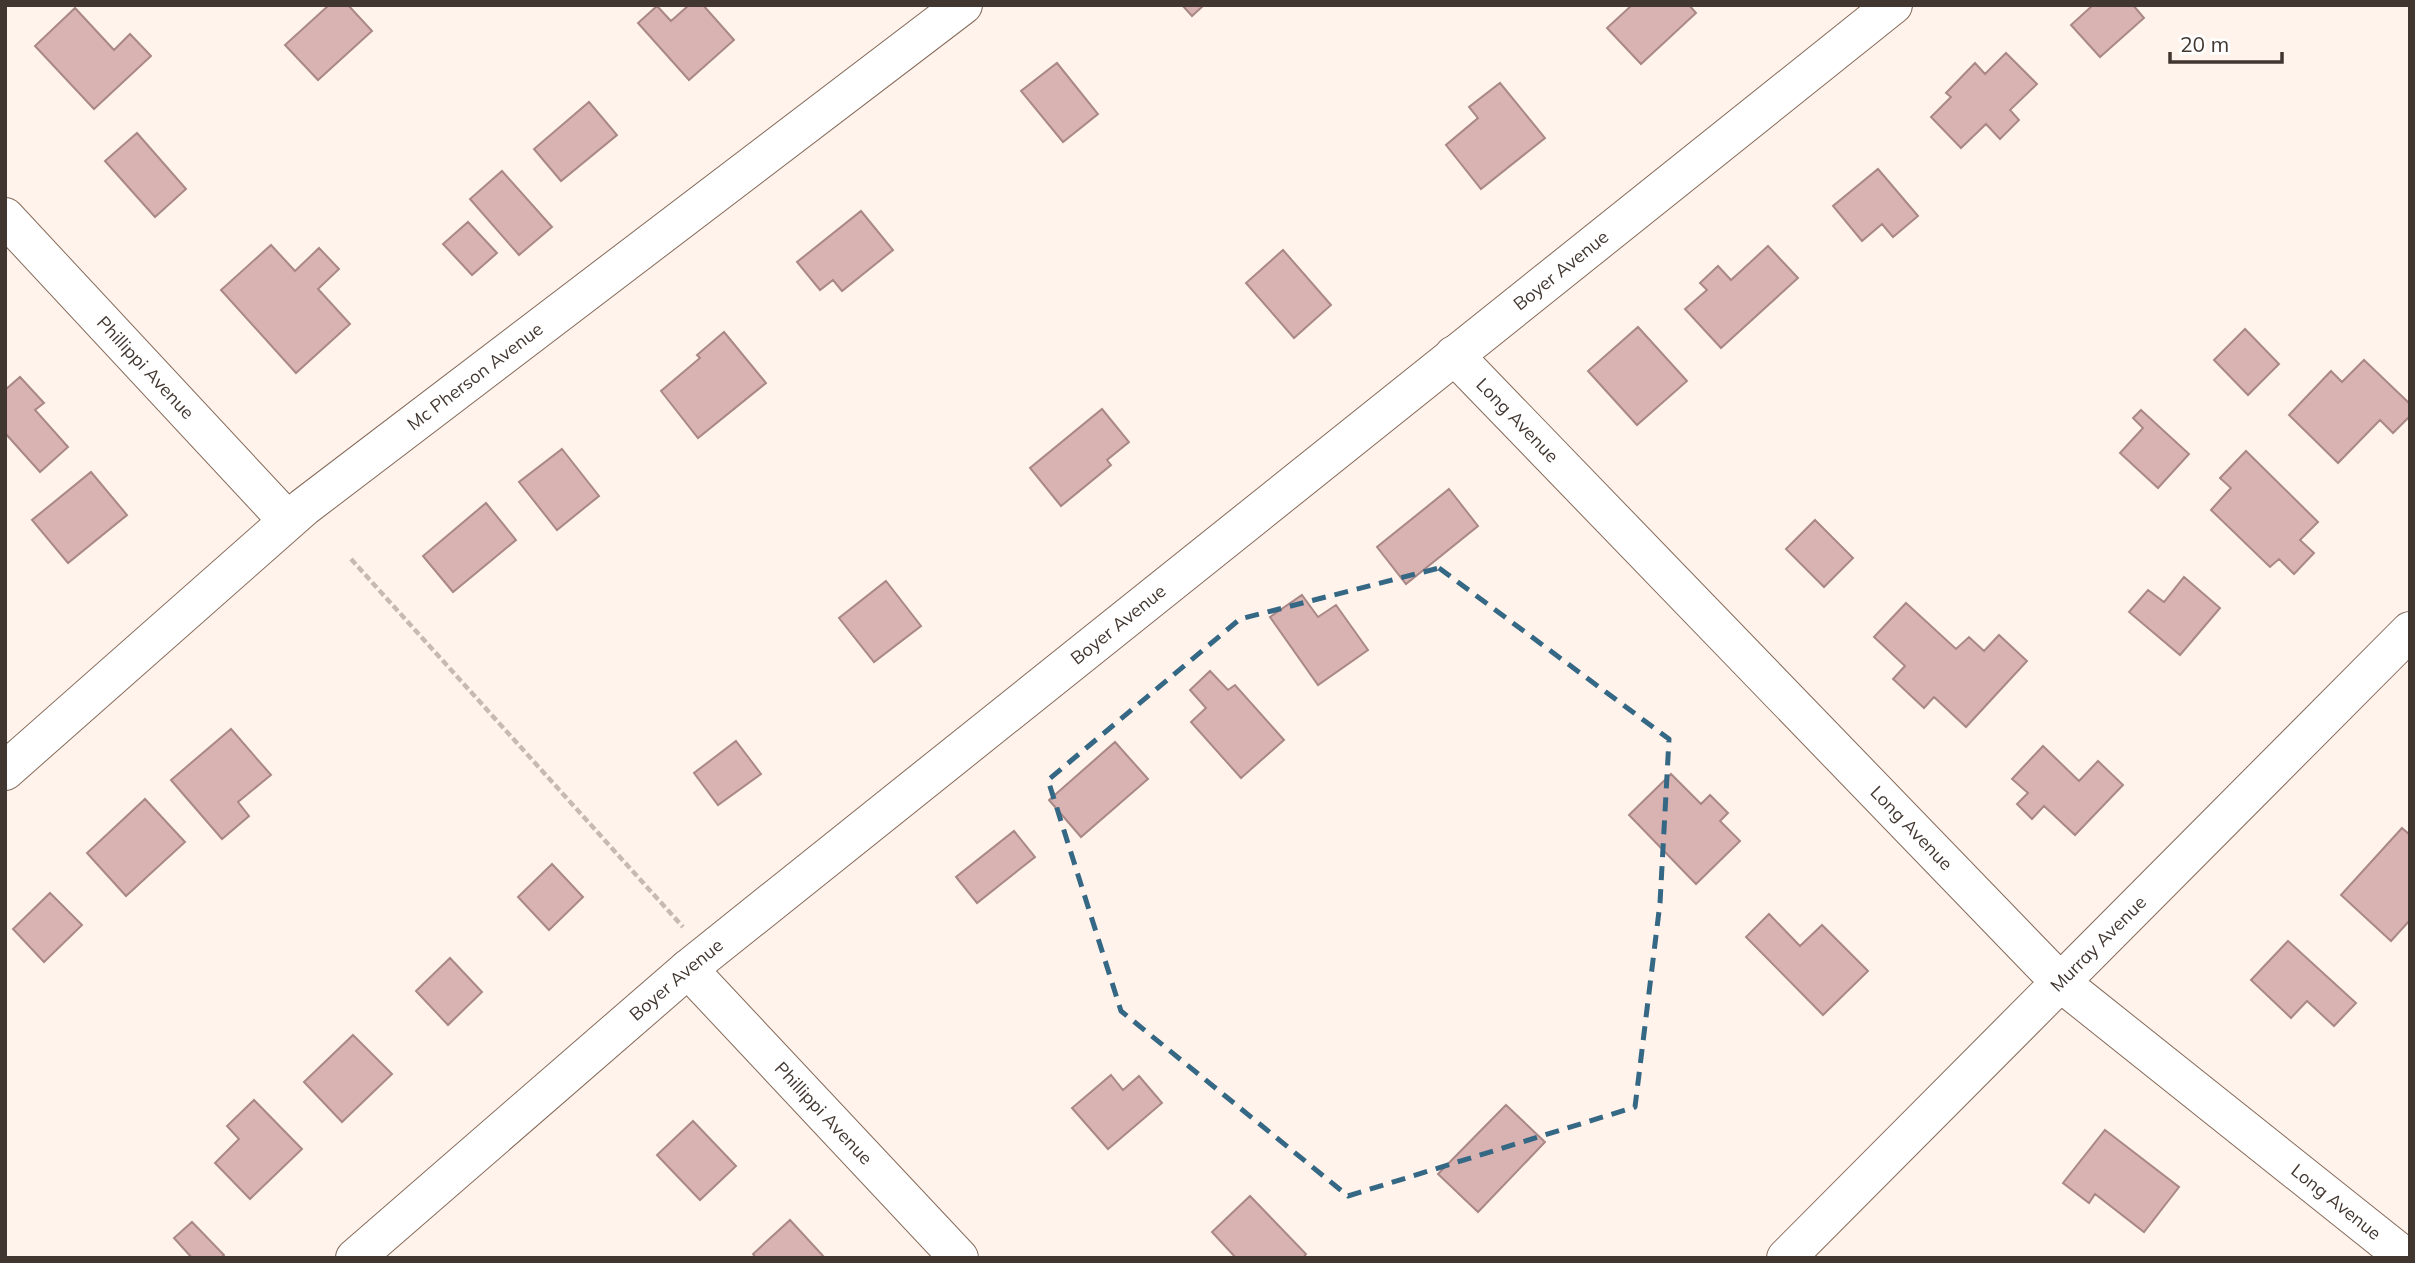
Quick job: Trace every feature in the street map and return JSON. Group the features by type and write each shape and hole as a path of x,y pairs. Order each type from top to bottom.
{"street":[{"name":"Mc Pherson Avenue","path":"5,771 287,520 962,5"},
{"name":"Boyer Avenue","path":"355,1258 697,962 1893,5"},
{"name":"Phillippi Avenue","path":"5,217 287,520"},
{"name":"Long Avenue","path":"1454,355 2060,982 2406,1258"},
{"name":"Murray Avenue","path":"1786,1258 2410,631"},
{"name":"Phillippi Avenue","path":"697,962 959,1258"}],"path":[{"path":"351,559 697,962"}],"highlighted area":[{"path":"1439,568 1669,739 1660,903 1635,1107 1348,1196 1121,1011 1048,780 1240,619"}],"building":[{"path":"329,5 348,5 372,31 318,80 285,45"},
{"path":"689,5 703,5 734,40 689,80 638,23 657,6 671,21"},
{"path":"1182,5 1204,5 1192,16"},
{"path":"1632,5 1689,5 1696,13 1641,64 1607,28"},
{"path":"2093,5 2133,5 2144,18 2100,57 2071,25"},
{"path":"75,8 114,50 130,34 151,56 94,109 35,46"},
{"path":"2006,53 2037,84 2010,110 2019,120 2000,139 1986,124 1961,148 1931,117 1951,97 1946,93 1975,63 1985,74"},
{"path":"1057,63 1098,114 1063,142 1021,91"},
{"path":"1500,83 1545,138 1481,189 1446,145 1478,118 1469,107"},
{"path":"589,102 617,135 561,181 534,149"},
{"path":"137,133 186,189 155,217 105,161"},
{"path":"1878,169 1918,216 1893,237 1882,224 1862,241 1833,206"},
{"path":"502,171 552,227 519,255 470,199"},
{"path":"861,211 893,250 842,291 833,280 820,290 797,262"},
{"path":"468,222 497,253 472,275 443,244"},
{"path":"271,245 295,271 319,248 339,269 318,289 350,324 296,373 221,290"},
{"path":"1768,246 1798,278 1721,348 1685,309 1707,290 1700,283 1718,266 1731,280"},
{"path":"1283,250 1331,305 1294,338 1246,283"},
{"path":"1638,327 1687,381 1637,425 1588,371"},
{"path":"2245,329 2279,364 2248,395 2214,360"},
{"path":"724,332 766,383 698,438 661,391 700,358 697,355"},
{"path":"2364,360 2410,404 2410,416 2393,433 2380,420 2338,463 2289,415 2331,371 2342,382"},
{"path":"20,377 44,403 35,410 68,447 40,472 5,433 5,390"},
{"path":"1102,409 1129,442 1107,460 1111,465 1061,506 1030,468"},
{"path":"2141,410 2189,454 2158,488 2120,453 2143,428 2133,418"},
{"path":"562,449 599,496 557,530 519,482"},
{"path":"2246,451 2318,522 2300,540 2314,553 2294,574 2279,559 2270,567 2211,510 2231,488 2220,478"},
{"path":"91,472 127,515 68,563 32,520"},
{"path":"1449,489 1478,526 1406,584 1377,547"},
{"path":"486,503 516,540 453,592 423,556"},
{"path":"1815,520 1853,558 1824,587 1786,549"},
{"path":"2184,577 2220,608 2180,655 2129,612 2148,590 2164,602"},
{"path":"886,581 921,626 874,662 839,618"},
{"path":"1302,595 1318,617 1336,605 1368,650 1318,685 1270,617"},
{"path":"1906,603 1956,649 1969,637 1984,651 1999,635 2027,661 1966,727 1934,697 1924,708 1893,679 1905,666 1874,637"},
{"path":"1210,671 1228,690 1235,685 1284,740 1241,778 1191,722 1206,708 1190,690"},
{"path":"231,729 271,775 238,802 249,816 222,839 171,780"},
{"path":"736,741 761,774 718,805 694,773"},
{"path":"1115,742 1148,779 1081,837 1049,800"},
{"path":"2043,746 2079,781 2098,761 2123,785 2075,835 2044,806 2032,819 2017,804 2028,793 2012,779"},
{"path":"1671,774 1701,804 1710,795 1728,813 1720,821 1740,841 1696,884 1629,815"},
{"path":"145,799 185,842 126,896 87,853"},
{"path":"2402,828 2410,835 2410,920 2391,941 2341,895"},
{"path":"1014,831 1035,857 977,903 956,877"},
{"path":"552,864 583,897 549,930 518,897"},
{"path":"50,893 82,925 44,962 13,929"},
{"path":"1769,914 1800,946 1822,925 1868,971 1823,1015 1746,937"},
{"path":"2288,941 2356,1003 2334,1026 2307,1001 2291,1018 2251,980"},
{"path":"450,958 482,992 448,1025 416,991"},
{"path":"353,1035 392,1074 342,1122 304,1082"},
{"path":"1111,1075 1123,1090 1139,1076 1162,1103 1108,1149 1072,1108"},
{"path":"254,1100 302,1149 250,1199 215,1163 239,1139 227,1126"},
{"path":"1506,1105 1545,1142 1478,1212 1438,1174"},
{"path":"693,1121 736,1166 700,1200 657,1155"},
{"path":"2105,1130 2179,1187 2144,1232 2095,1194 2089,1203 2063,1183"},
{"path":"1250,1196 1306,1254 1303,1258 1236,1258 1212,1232"},
{"path":"790,1220 825,1258 756,1258 753,1254"},
{"path":"192,1222 224,1255 221,1258 192,1258 174,1238"}]}
